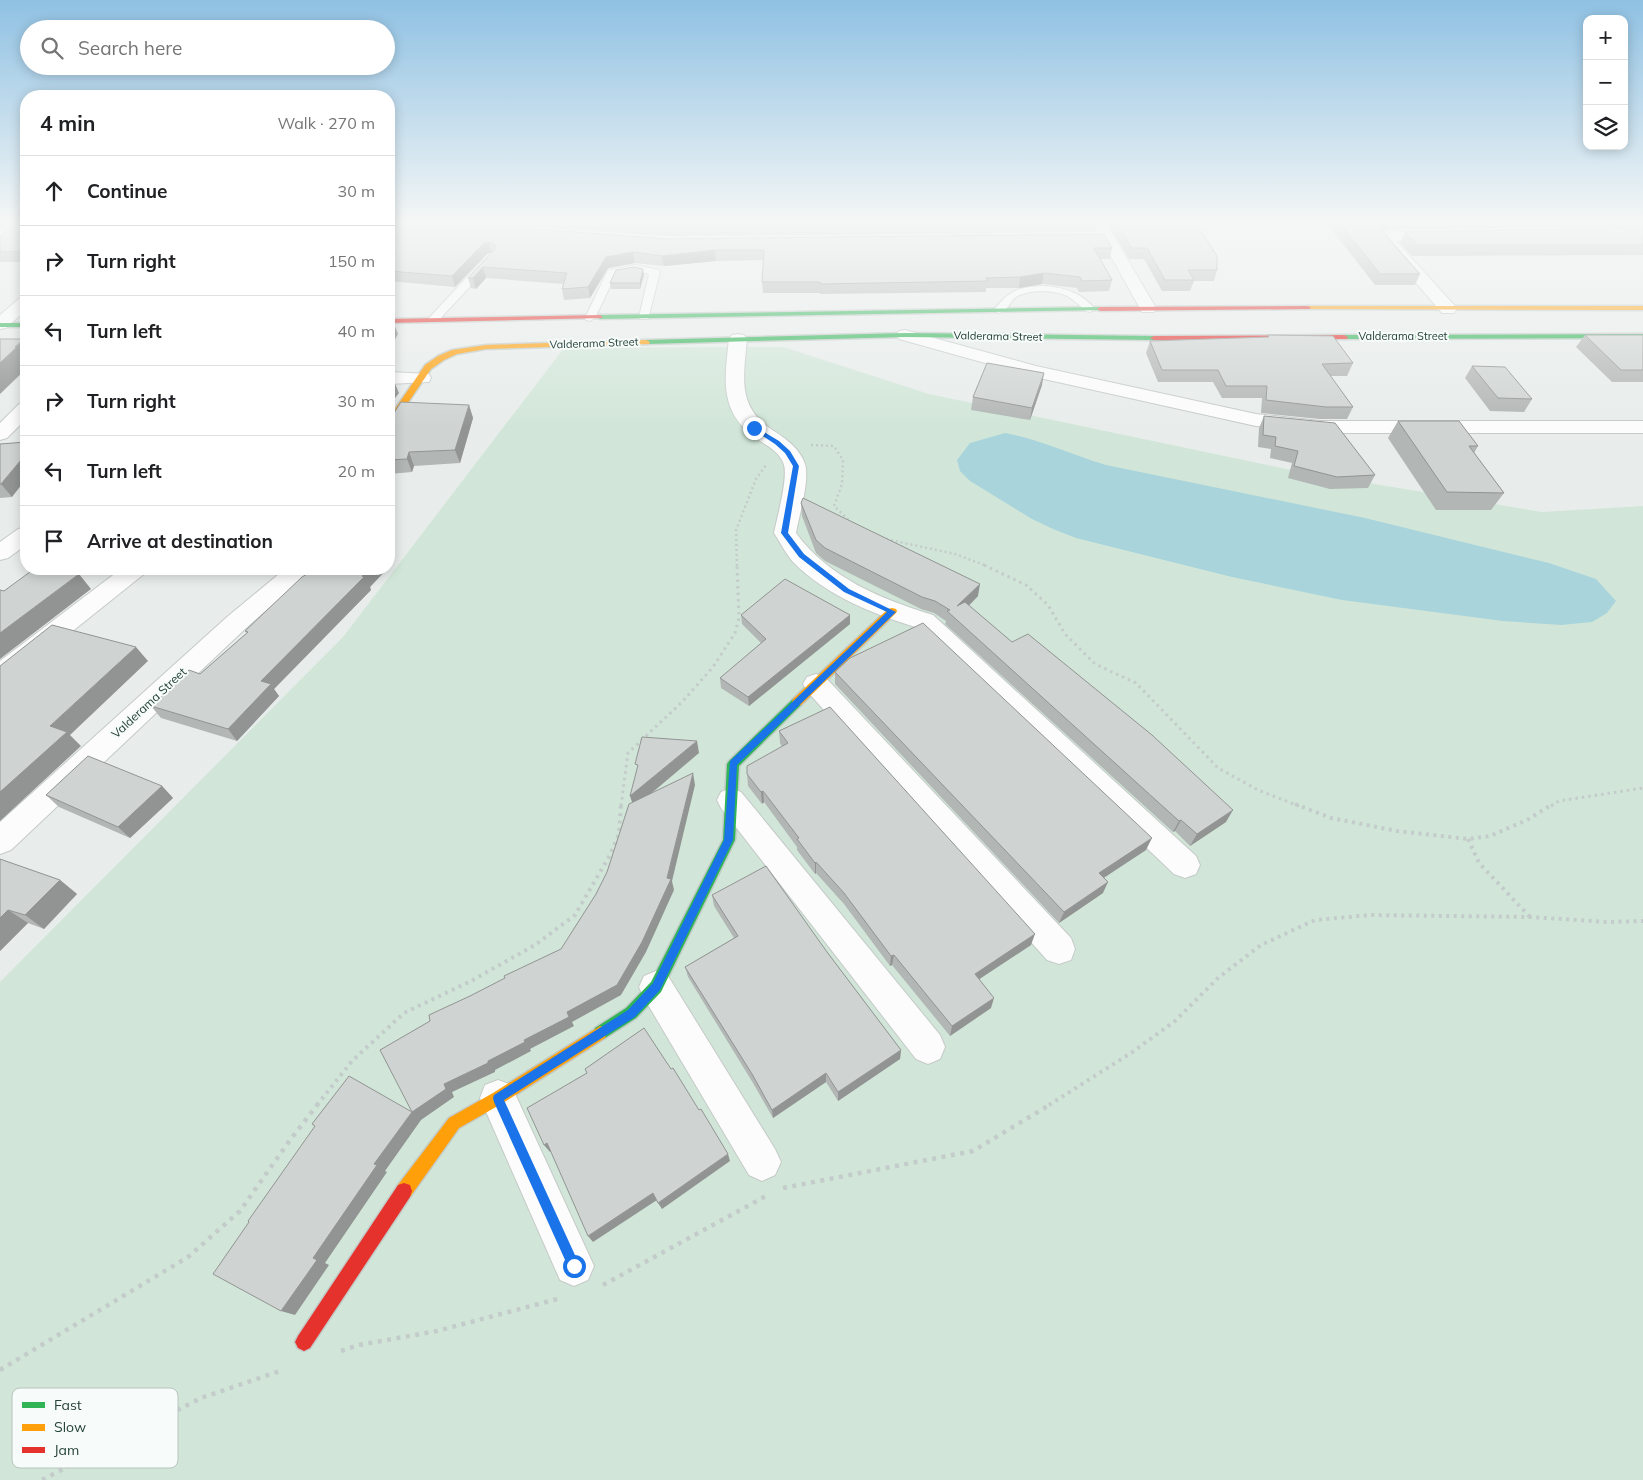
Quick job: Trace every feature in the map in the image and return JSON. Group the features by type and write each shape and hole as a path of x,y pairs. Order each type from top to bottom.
{"street":[{"path":"1137,290 1148,308"},
{"path":"1431,290 1448,309"},
{"path":"0,324 20,307"},
{"path":"395,321 1148,308 1643,308"},
{"path":"0,324 20,325"},
{"path":"905,335 948,349 1029,370 1256,420 1320,427 1643,427"},
{"name":"Valderama Street","path":"395,416 428,367 436,360 446,355 471,349 528,345 905,335 1094,338 1643,336"},
{"path":"738,339 733,384 737,406 754,428 777,442 788,452 796,466 785,533 801,556 846,591 892,612 924,621 1185,865"},
{"path":"395,378 422,378"},
{"path":"0,434 20,414"},
{"path":"0,553 20,538"},
{"path":"0,675 128,575"},
{"name":"Valderama Street","path":"0,841 236,623 292,575"},
{"path":"304,1342 398,1200 454,1123 498,1098 631,1013 656,987 728,840 733,764 892,612"},
{"path":"816,684 1059,949"},
{"path":"731,800 928,1047"},
{"path":"656,987 771,1181"},
{"path":"498,1098 580,1283"}],"lane":[{"path":"433,320 461,290"},
{"path":"590,318 603,290"},
{"path":"644,317 651,290"},
{"path":"999,310 1014,295 1030,290"},
{"path":"1057,290 1070,294 1090,309"}],"path":[{"path":"1468,839 1479,863 1530,917"},
{"path":"331,1354 359,1345 437,1331 580,1283 771,1181 973,1151 1010,1130 1131,1053 1175,1021 1218,978 1261,945 1315,920 1371,915 1530,917 1607,922 1643,920"},
{"path":"178,1410 201,1398 284,1370"},
{"path":"42,1480 65,1468"}],"green space":[{"path":"783,347 929,394 1291,470 1542,512 1643,506 1643,1480 0,1480 0,982 343,637 390,575 395,575 395,569 564,348"}],"water":[{"path":"1005,433 1031,439 1106,465 1365,518 1549,563 1596,579 1616,601 1607,613 1592,622 1561,625 1503,621 1342,600 1232,577 1076,538 1032,519 970,481 960,471 957,460 970,443"}],"building":[{"path":"1268,335 1333,336 1353,363 1322,364 1353,407 1326,407 1266,400 1267,386 1226,386 1218,370 1162,370 1150,341 1269,337"},
{"path":"1585,335 1643,335 1643,370 1621,370"},
{"path":"0,339 20,339 20,343 15,347 17,347 0,363"},
{"path":"987,363 1044,373 1032,408 973,397"},
{"path":"1472,366 1505,367 1532,399 1498,398"},
{"path":"401,402 469,405 455,450 409,452 407,459 395,460 395,411"},
{"path":"1264,416 1335,423 1375,475 1337,477 1294,466 1298,451 1275,446 1276,437 1263,435"},
{"path":"1398,421 1459,421 1478,446 1469,446 1504,493 1447,492"},
{"path":"20,442 20,461 1,484 0,484 0,444"},
{"path":"803,498 980,584 957,606 965,602 1012,642 1028,634 1152,735 1233,810 1197,834 1181,820 1179,821 947,611 950,610 825,548 816,540 801,503"},
{"path":"26,575 78,575 0,633 0,590 4,591"},
{"path":"305,575 363,575 364,577 261,681 271,684 228,729 151,706 189,670 200,674 248,632 245,631"},
{"path":"785,579 850,615 748,697 720,678 766,639 741,615"},
{"path":"923,623 1152,838 1099,873 1108,882 1064,912 835,672 850,658"},
{"path":"52,625 136,647 50,726 67,732 0,792 0,666"},
{"path":"830,707 1035,934 975,974 994,998 952,1026 894,955 891,956 844,893 815,863 797,839 799,838 763,791 761,792 747,774 747,766 788,743 779,731"},
{"path":"642,737 697,741 630,796 638,765 635,764"},
{"path":"88,756 162,786 118,827 46,795"},
{"path":"693,773 667,878 671,879 642,942 617,985 567,1012 569,1017 524,1040 525,1042 488,1061 488,1063 444,1084 446,1089 412,1112 380,1050 430,1021 429,1015 561,949 596,894 607,872 629,804"},
{"path":"0,859 60,880 25,915 8,910 0,918"},
{"path":"766,866 827,952 901,1050 838,1092 826,1073 772,1110 752,1074 685,967 738,936 712,895"},
{"path":"644,1028 671,1069 673,1068 699,1110 701,1109 728,1154 658,1203 653,1193 588,1236 547,1143 544,1145 527,1108 587,1073 585,1069"},
{"path":"349,1076 412,1112 374,1164 377,1165 313,1258 317,1260 281,1311 213,1274 315,1126 312,1124"}],"traffic: fast":[{"path":"600,317 1100,309"},
{"path":"0,325 20,325"},
{"path":"646,342 905,335 1154,338"},
{"path":"1344,337 1643,336"},
{"path":"600,1033 631,1013 656,987 729,840 733,764 797,702"}],"traffic: slow":[{"path":"1308,308 1643,308"},
{"path":"395,415 428,367 441,358 455,352 486,347 646,342"},
{"path":"797,702 892,611"},
{"path":"404,1191 454,1123 498,1098 600,1033"}],"traffic: jam":[{"path":"1100,309 1308,308"},
{"path":"395,321 600,317"},
{"path":"1154,338 1344,337"},
{"path":"304,1342 404,1191"}],"route":[{"path":"574,1266 498,1098 631,1013 656,987 728,840 733,764 892,612 846,591 801,556 785,533 796,466 788,452 777,442 754,428"}]}
